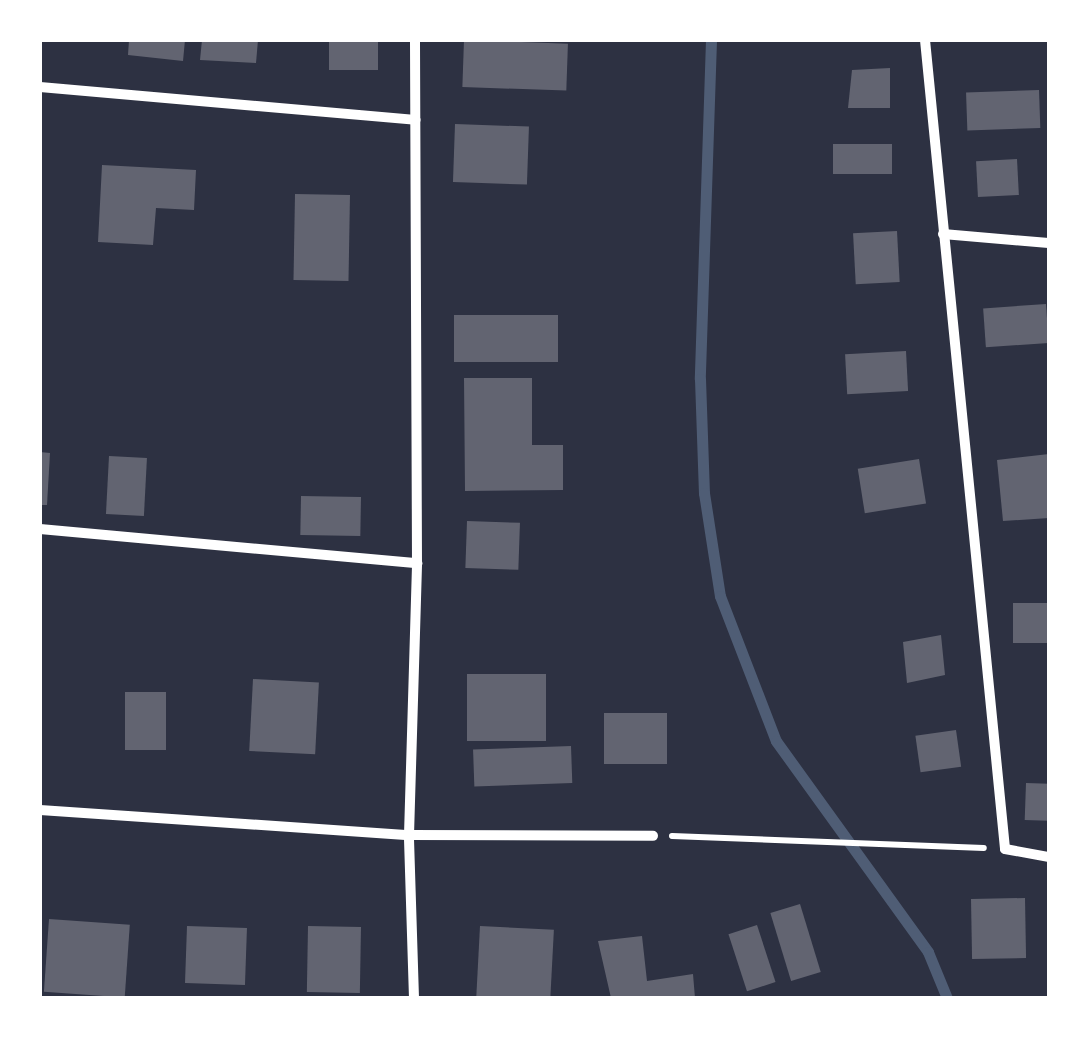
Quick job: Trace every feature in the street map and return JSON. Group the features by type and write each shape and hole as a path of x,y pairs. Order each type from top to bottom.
{"street":[{"path":"414,998 409,835 417,563 415,40"},
{"path":"925,40 1005,849 1049,857"},
{"path":"40,87 416,120"},
{"path":"942,234 1049,243"},
{"path":"40,529 417,563"},
{"path":"40,810 409,835 653,836"}],"path":[{"path":"653,836 1005,849"}],"building":[{"path":"129,40 185,40 183,61 128,55"},
{"path":"202,40 258,40 256,63 200,60"},
{"path":"329,40 378,40 378,70 329,70"},
{"path":"464,40 568,44 566,91 462,87"},
{"path":"890,68 890,108 848,108 852,70"},
{"path":"1039,90 1040,128 967,131 966,93"},
{"path":"455,124 529,127 527,185 453,182"},
{"path":"833,144 892,144 892,174 833,174"},
{"path":"1017,159 1019,195 978,197 976,161"},
{"path":"102,165 196,170 194,210 156,208 153,245 98,242"},
{"path":"295,194 350,195 348,281 293,280"},
{"path":"897,231 900,282 856,284 853,233"},
{"path":"1046,304 1049,343 986,347 983,308"},
{"path":"454,315 558,315 558,362 454,362"},
{"path":"906,351 908,391 847,394 845,354"},
{"path":"464,378 532,378 532,445 563,445 563,490 465,491"},
{"path":"40,452 50,453 47,505 40,505"},
{"path":"1049,454 1049,518 1003,521 997,460"},
{"path":"109,456 147,458 144,516 106,514"},
{"path":"919,459 926,503 865,513 858,469"},
{"path":"301,496 361,497 360,536 300,535"},
{"path":"467,521 520,523 518,570 465,568"},
{"path":"1013,603 1049,603 1049,643 1013,643"},
{"path":"941,635 945,675 907,683 903,642"},
{"path":"467,674 546,674 546,741 467,741"},
{"path":"253,679 319,682 315,754 249,751"},
{"path":"125,692 166,692 166,750 125,750"},
{"path":"604,713 667,713 667,764 604,764"},
{"path":"956,730 961,767 921,772 915,736"},
{"path":"571,746 572,783 474,786 473,749"},
{"path":"1026,783 1049,784 1048,821 1025,820"},
{"path":"1025,898 1026,958 972,959 971,899"},
{"path":"800,904 821,972 791,981 770,913"},
{"path":"49,919 130,925 125,997 44,992"},
{"path":"757,925 776,982 747,991 728,934"},
{"path":"187,926 247,928 245,985 185,983"},
{"path":"308,926 361,927 360,993 307,992"},
{"path":"480,926 554,930 550,998 476,998"},
{"path":"642,936 647,981 693,974 695,998 611,998 598,941"}],"waterway":[{"path":"711,40 700,379 704,493 720,596 776,741 928,952 947,998"}]}
